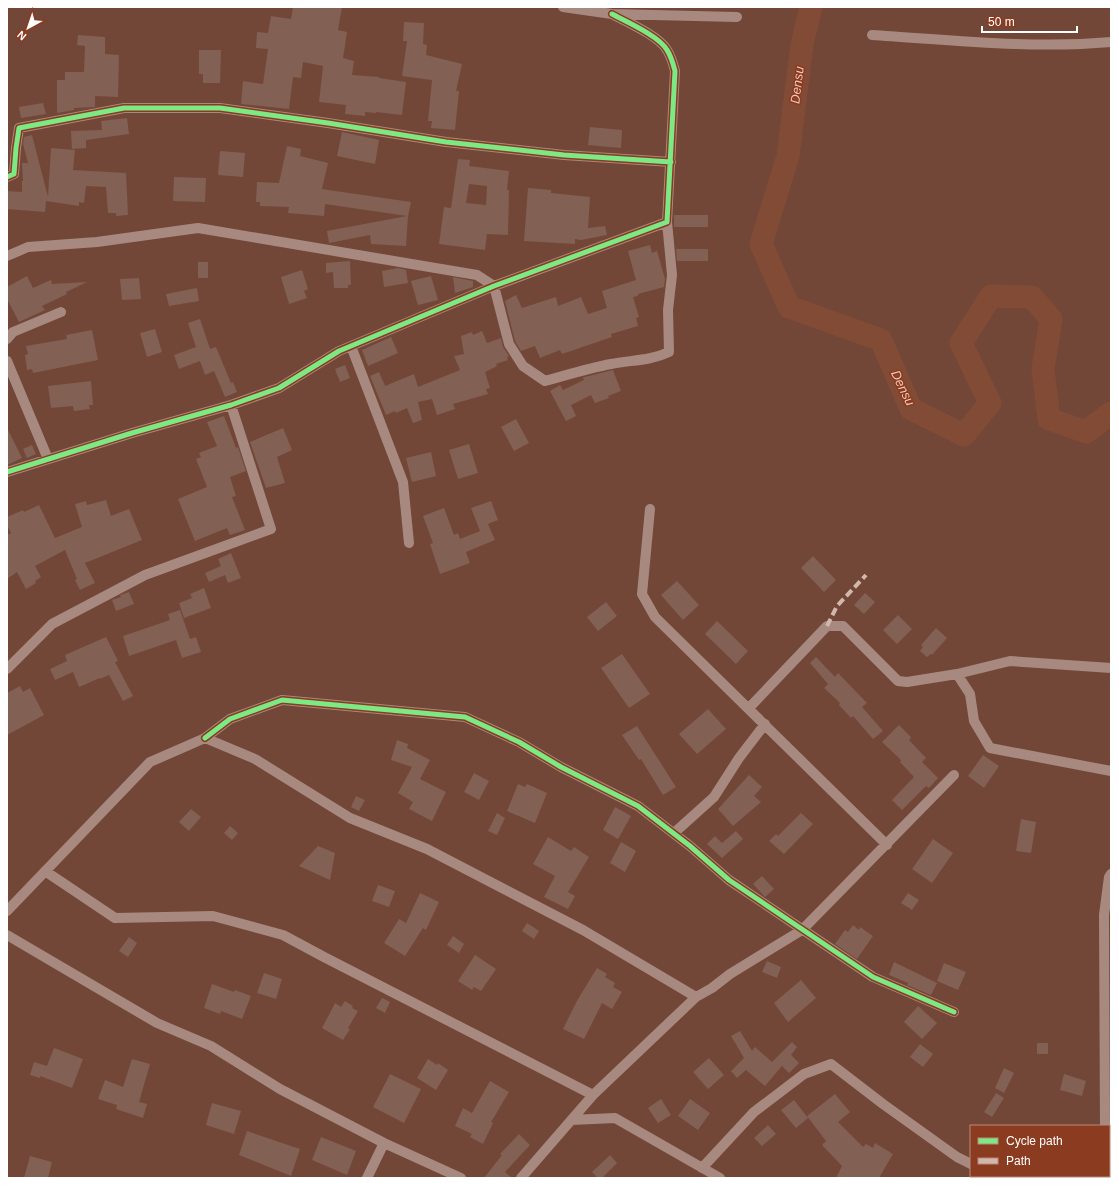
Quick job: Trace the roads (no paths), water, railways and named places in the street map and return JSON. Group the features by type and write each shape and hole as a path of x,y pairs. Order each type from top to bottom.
{"street":[{"path":"563,7 612,14 737,17"},
{"path":"7,256 28,247 97,242 198,228 477,275 494,286 509,344 523,366 545,381 612,364 636,362 660,356 669,352 668,310 672,275 667,222 675,71 667,48 651,35 612,14"},
{"path":"872,35 1013,44 1092,44 1111,42"},
{"path":"7,177 14,174 16,148 20,128 124,108 220,108 328,123 446,142 564,155 671,162"},
{"path":"7,472 232,405 279,388 339,351 494,286 667,222"},
{"path":"7,339 13,332 61,312"},
{"path":"351,346 403,482 409,543"},
{"path":"7,361 48,459"},
{"path":"7,669 52,624 145,575 272,529 232,405"},
{"path":"650,508 642,594 655,617 887,845"},
{"path":"749,708 827,626 843,626 898,681 907,682 957,674 1010,661 1111,668"},
{"path":"957,674 970,694 974,721 990,748 1111,771"},
{"path":"7,911 150,762 205,738 230,719 282,700 465,718 519,742 561,767 638,806 674,833 729,880 873,977 954,1012"},
{"path":"674,833 714,797 738,758 765,724"},
{"path":"205,738 255,759 350,818 427,849 577,926 696,996"},
{"path":"521,1178 593,1095 696,996 712,988 730,974 802,930 954,775"},
{"path":"45,872 115,918 213,916 283,935 324,958 593,1095"},
{"path":"1105,1125 1104,915 1109,878 1111,874"},
{"path":"7,935 158,1023 211,1046 280,1089 384,1143 461,1178"},
{"path":"702,1168 754,1112 804,1074 832,1064 957,1157 970,1164"},
{"path":"571,1120 615,1118 720,1178"},
{"path":"367,1178 384,1143"}],"waterway":[{"name":"Densu","path":"811,7 802,44 788,156 761,244 789,307 881,340 911,409 964,435 990,403 961,343 991,296 1032,297 1051,319 1043,369 1049,419 1086,432 1111,413"}]}
